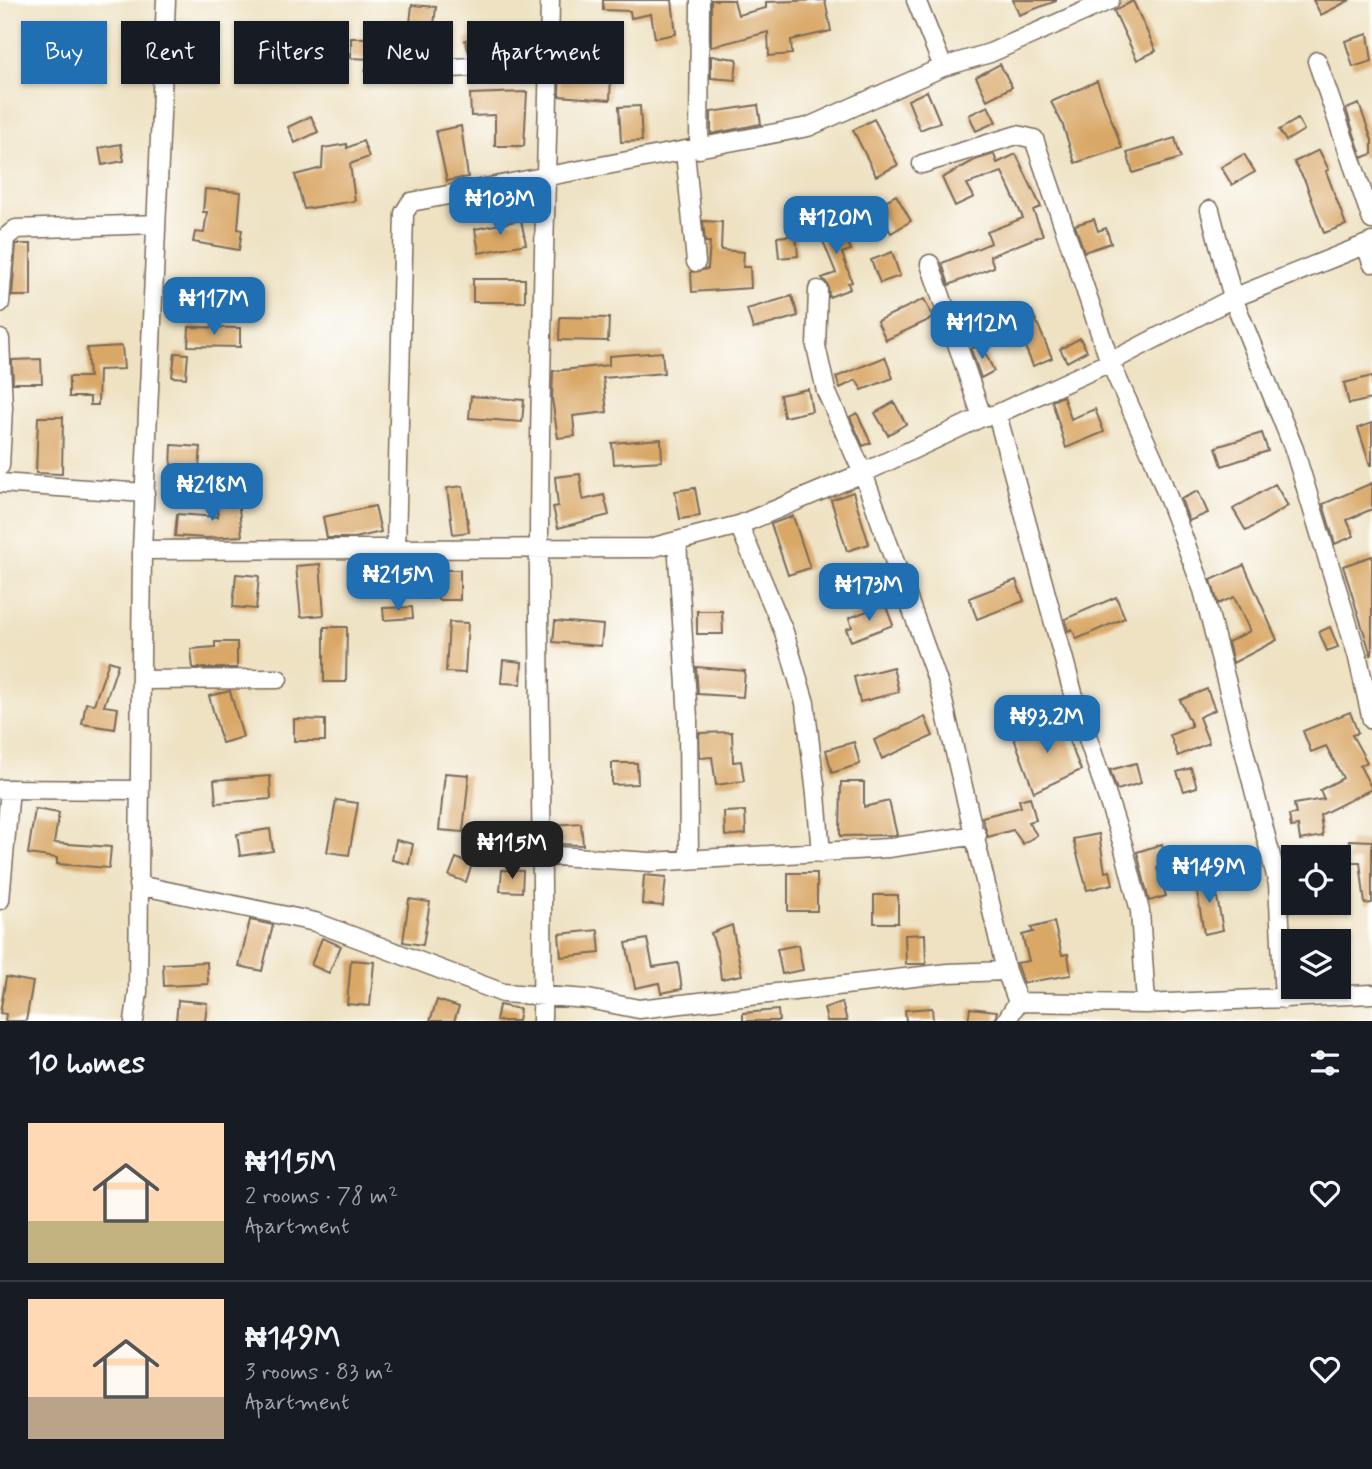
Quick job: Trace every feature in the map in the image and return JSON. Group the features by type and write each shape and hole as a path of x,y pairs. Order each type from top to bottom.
{"street":[{"path":"134,1021 138,992 142,550 166,0"},
{"path":"550,0 550,21"},
{"path":"696,262 692,150 699,0"},
{"path":"916,0 943,67"},
{"path":"396,547 405,210 416,200 808,127 943,67 989,53 1110,0"},
{"path":"1317,61 1372,220"},
{"path":"542,1021 539,549 541,271 547,176 549,84"},
{"path":"922,164 1017,135 1034,139 1110,362 1154,460 1203,590 1278,884 1281,942"},
{"path":"1210,210 1233,298 1294,449 1357,654 1372,720"},
{"path":"0,303 5,238 16,229 155,224"},
{"path":"142,550 650,548 739,525 863,473 1110,362 1233,298 1369,243 1372,263"},
{"path":"930,264 990,415 1073,693 1123,845 1140,911 1146,1004"},
{"path":"818,290 816,346 826,391 863,473 940,688 977,835 1006,971 1018,1002"},
{"path":"0,339 3,408 0,466"},
{"path":"0,483 145,493"},
{"path":"739,525 784,632 805,703 816,794"},
{"path":"677,541 688,719 689,858"},
{"path":"141,680 278,678"},
{"path":"811,736 821,853"},
{"path":"0,900 5,789 139,790"},
{"path":"542,855 651,862 888,848 977,835"},
{"path":"138,885 315,922 503,993 542,998 588,999 639,1009 948,973 1006,971"},
{"path":"1351,995 1372,994"},
{"path":"1018,1002 1146,1004 1284,999"},
{"path":"1006,1021 1018,1002"}],"building":[{"path":"603,0 672,0 676,34 655,38 651,14 631,18 630,11 603,10"},
{"path":"711,0 734,0 738,15 766,8 766,2 825,0 831,31 791,40 792,54 769,56 768,32 711,47"},
{"path":"1013,0 1056,0 1056,1 1019,15"},
{"path":"1313,0 1350,0 1321,15"},
{"path":"1133,1 1156,51 1137,60 1114,11"},
{"path":"412,5 436,7 434,21 410,21"},
{"path":"1368,34 1372,61 1353,67 1345,41"},
{"path":"351,38 363,38 363,59 351,58"},
{"path":"711,56 737,59 735,80 711,78"},
{"path":"1000,64 1012,87 987,100 976,77"},
{"path":"1097,81 1122,148 1075,163 1062,123 1051,102"},
{"path":"559,84 611,84 610,100 559,96"},
{"path":"927,91 940,122 920,130 908,100"},
{"path":"527,92 524,146 495,146 495,115 471,116 470,94"},
{"path":"1359,104 1372,140 1372,154 1362,158 1346,109"},
{"path":"758,105 761,124 711,134 711,112"},
{"path":"640,106 642,141 621,142 619,107"},
{"path":"988,106 996,122 976,131 969,115"},
{"path":"311,116 318,132 295,143 288,127"},
{"path":"874,119 898,165 876,176 853,130"},
{"path":"1298,119 1304,130 1286,141 1279,130"},
{"path":"461,126 468,177 447,181 436,131"},
{"path":"1175,138 1181,158 1133,173 1127,153"},
{"path":"363,141 369,157 350,164 355,201 304,209 295,175 322,168 323,148 347,144 347,148"},
{"path":"121,144 124,161 102,165 99,148"},
{"path":"1319,150 1329,170 1326,171 1346,225 1324,233 1305,181 1294,162"},
{"path":"994,154 997,163 1016,154 1041,207 1033,210 1043,235 990,256 994,267 949,285 942,263 991,243 987,232 1023,218 1002,172 967,184 974,197 955,206 942,178 975,160"},
{"path":"1244,154 1255,172 1232,185 1221,167"},
{"path":"205,189 241,192 238,229 242,230 239,250 193,242 195,232 204,233 207,212 203,212"},
{"path":"896,195 911,221 891,233 876,206"},
{"path":"839,218 851,250 842,253 852,282 848,283 850,289 829,297 828,285 822,278 836,273 817,226"},
{"path":"1094,219 1098,231 1106,228 1111,243 1084,252 1075,225"},
{"path":"521,220 526,244 479,253 475,229"},
{"path":"703,221 722,222 721,250 744,252 743,267 750,267 751,288 692,292 691,272 708,269 710,242 705,242"},
{"path":"796,235 798,256 779,258 777,237"},
{"path":"16,244 31,244 31,296 12,296"},
{"path":"892,252 900,276 880,283 871,260"},
{"path":"473,279 525,279 525,302 473,302"},
{"path":"792,296 798,316 753,329 747,309"},
{"path":"924,299 933,318 886,340 877,321"},
{"path":"1032,311 1052,358 1033,366 1013,318"},
{"path":"560,317 609,318 608,341 559,340"},
{"path":"189,327 240,328 240,347 188,346"},
{"path":"1080,338 1087,351 1067,362 1060,349"},
{"path":"981,344 994,371 981,378 971,349"},
{"path":"122,346 124,369 99,370 98,405 90,405 90,397 69,397 69,377 89,377 87,348"},
{"path":"662,352 664,373 603,378 607,412 573,416 575,436 558,438 552,399 553,371 609,365 609,356"},
{"path":"175,353 188,354 186,378 172,377"},
{"path":"885,357 893,378 862,390 856,380 840,388 836,377"},
{"path":"41,359 42,383 13,383 12,360"},
{"path":"1372,376 1372,399 1349,404 1344,383"},
{"path":"808,389 812,411 784,417 780,395"},
{"path":"471,396 524,400 522,422 469,418"},
{"path":"1063,396 1071,419 1095,409 1104,432 1066,448 1052,401"},
{"path":"894,402 906,424 888,435 875,413"},
{"path":"857,413 871,443 863,446 850,417"},
{"path":"38,417 63,417 62,474 36,473"},
{"path":"1372,423 1372,465 1370,465 1358,428"},
{"path":"1262,433 1268,451 1222,466 1216,447"},
{"path":"661,439 662,461 614,464 612,443"},
{"path":"172,445 201,447 199,468 171,467"},
{"path":"580,474 583,500 604,495 609,515 558,528 553,507 558,506 555,477"},
{"path":"1372,483 1372,509 1347,520 1354,536 1335,544 1323,504"},
{"path":"1275,484 1288,506 1246,531 1233,509"},
{"path":"463,486 469,532 453,534 447,488"},
{"path":"695,488 700,516 680,519 675,491"},
{"path":"1198,491 1208,513 1189,521 1181,499"},
{"path":"853,492 869,544 847,551 831,500"},
{"path":"238,499 242,536 175,536 177,514 218,517 216,502"},
{"path":"375,506 381,532 355,538 327,538 323,517"},
{"path":"793,516 810,568 788,575 771,524"},
{"path":"1372,556 1372,654 1371,655 1343,566"},
{"path":"320,564 324,615 301,617 296,566"},
{"path":"1244,565 1277,640 1233,663 1228,642 1250,631 1234,597 1218,604 1211,580"},
{"path":"438,570 460,570 460,600 438,600"},
{"path":"236,574 259,576 256,609 233,607"},
{"path":"1016,580 1024,601 977,619 969,598"},
{"path":"1116,597 1125,618 1077,639 1072,629 1068,631 1065,619"},
{"path":"885,604 893,625 851,641 846,629 852,627 849,618"},
{"path":"412,607 413,618 384,620 383,608"},
{"path":"697,611 722,611 723,634 697,634"},
{"path":"555,621 603,625 601,646 553,642"},
{"path":"449,622 468,623 465,673 446,672"},
{"path":"324,627 347,627 346,682 324,682"},
{"path":"1330,627 1338,647 1327,651 1319,632"},
{"path":"215,642 237,642 237,668 193,668 191,649 215,647"},
{"path":"503,660 522,662 521,684 501,683"},
{"path":"109,661 118,664 104,706 118,708 115,729 82,724 86,703 94,704"},
{"path":"696,667 745,671 743,697 698,694"},
{"path":"893,667 899,692 860,702 854,677"},
{"path":"1207,689 1215,710 1199,717 1209,743 1178,756 1170,735 1192,726 1180,700"},
{"path":"230,691 243,737 222,743 209,696"},
{"path":"1350,712 1358,733 1352,735 1367,762 1360,766 1372,789 1320,815 1323,836 1300,840 1298,826 1291,827 1289,815 1296,814 1294,804 1324,799 1320,790 1343,778 1326,746 1311,752 1303,731"},
{"path":"925,717 933,736 882,759 874,740"},
{"path":"294,719 325,720 325,741 294,741"},
{"path":"1060,719 1081,770 1034,792 1014,738"},
{"path":"732,732 733,762 741,761 744,781 716,785 712,757 700,758 699,733"},
{"path":"854,742 860,764 832,773 826,750"},
{"path":"612,763 637,763 638,784 612,785"},
{"path":"1136,763 1141,783 1117,790 1110,770"},
{"path":"1191,768 1197,787 1184,791 1177,772"},
{"path":"445,773 469,775 463,832 439,830"},
{"path":"270,776 271,799 216,803 214,780"},
{"path":"841,782 864,782 864,807 889,801 897,835 840,836"},
{"path":"1030,797 1036,820 1028,822 1037,835 1023,844 1013,830 988,837 982,817 1021,807 1019,800"},
{"path":"336,800 358,803 349,855 327,852"},
{"path":"35,809 59,813 54,843 111,847 109,868 57,864 57,858 28,854"},
{"path":"745,811 746,834 725,836 724,812"},
{"path":"581,823 583,845 553,844 553,825"},
{"path":"270,829 273,851 240,856 237,834"},
{"path":"1099,834 1105,872 1110,871 1113,884 1087,890 1073,839"},
{"path":"396,840 413,844 409,864 392,860"},
{"path":"1349,840 1372,841 1372,903 1365,904 1360,862 1351,862 1351,845"},
{"path":"1162,844 1168,864 1157,868 1166,896 1149,901 1137,852"},
{"path":"456,858 472,864 466,882 449,876"},
{"path":"502,870 523,871 522,892 500,891"},
{"path":"788,873 817,873 817,911 788,911"},
{"path":"644,875 666,877 663,906 642,904"},
{"path":"1213,875 1223,930 1204,934 1195,879"},
{"path":"874,895 898,895 898,923 874,923"},
{"path":"409,899 430,902 423,945 403,942"},
{"path":"250,920 273,925 262,971 239,966"},
{"path":"1054,922 1062,955 1068,954 1071,975 1023,983 1016,963 1029,961 1022,935 1033,932 1031,928"},
{"path":"732,925 742,975 721,979 718,954 711,933"},
{"path":"598,930 600,953 561,957 559,934"},
{"path":"925,934 926,964 906,964 905,935"},
{"path":"322,938 341,946 329,973 311,965"},
{"path":"647,939 653,967 678,963 682,989 661,993 659,983 635,988 626,943"},
{"path":"798,945 803,970 782,974 777,949"},
{"path":"351,960 374,962 370,1006 347,1004"},
{"path":"207,962 208,984 164,986 163,964"},
{"path":"6,977 33,982 26,1021 5,1021 6,1014 0,1013"},
{"path":"178,1000 207,1003 205,1021 176,1021"},
{"path":"437,1000 459,1007 454,1021 430,1021"},
{"path":"842,1002 847,1021 827,1021 824,1008"},
{"path":"499,1005 520,1009 518,1021 496,1021"},
{"path":"932,1008 933,1021 906,1021 905,1010"},
{"path":"970,1008 997,1011 995,1021 968,1021"},
{"path":"778,1010 779,1021 743,1021 743,1013"}]}
